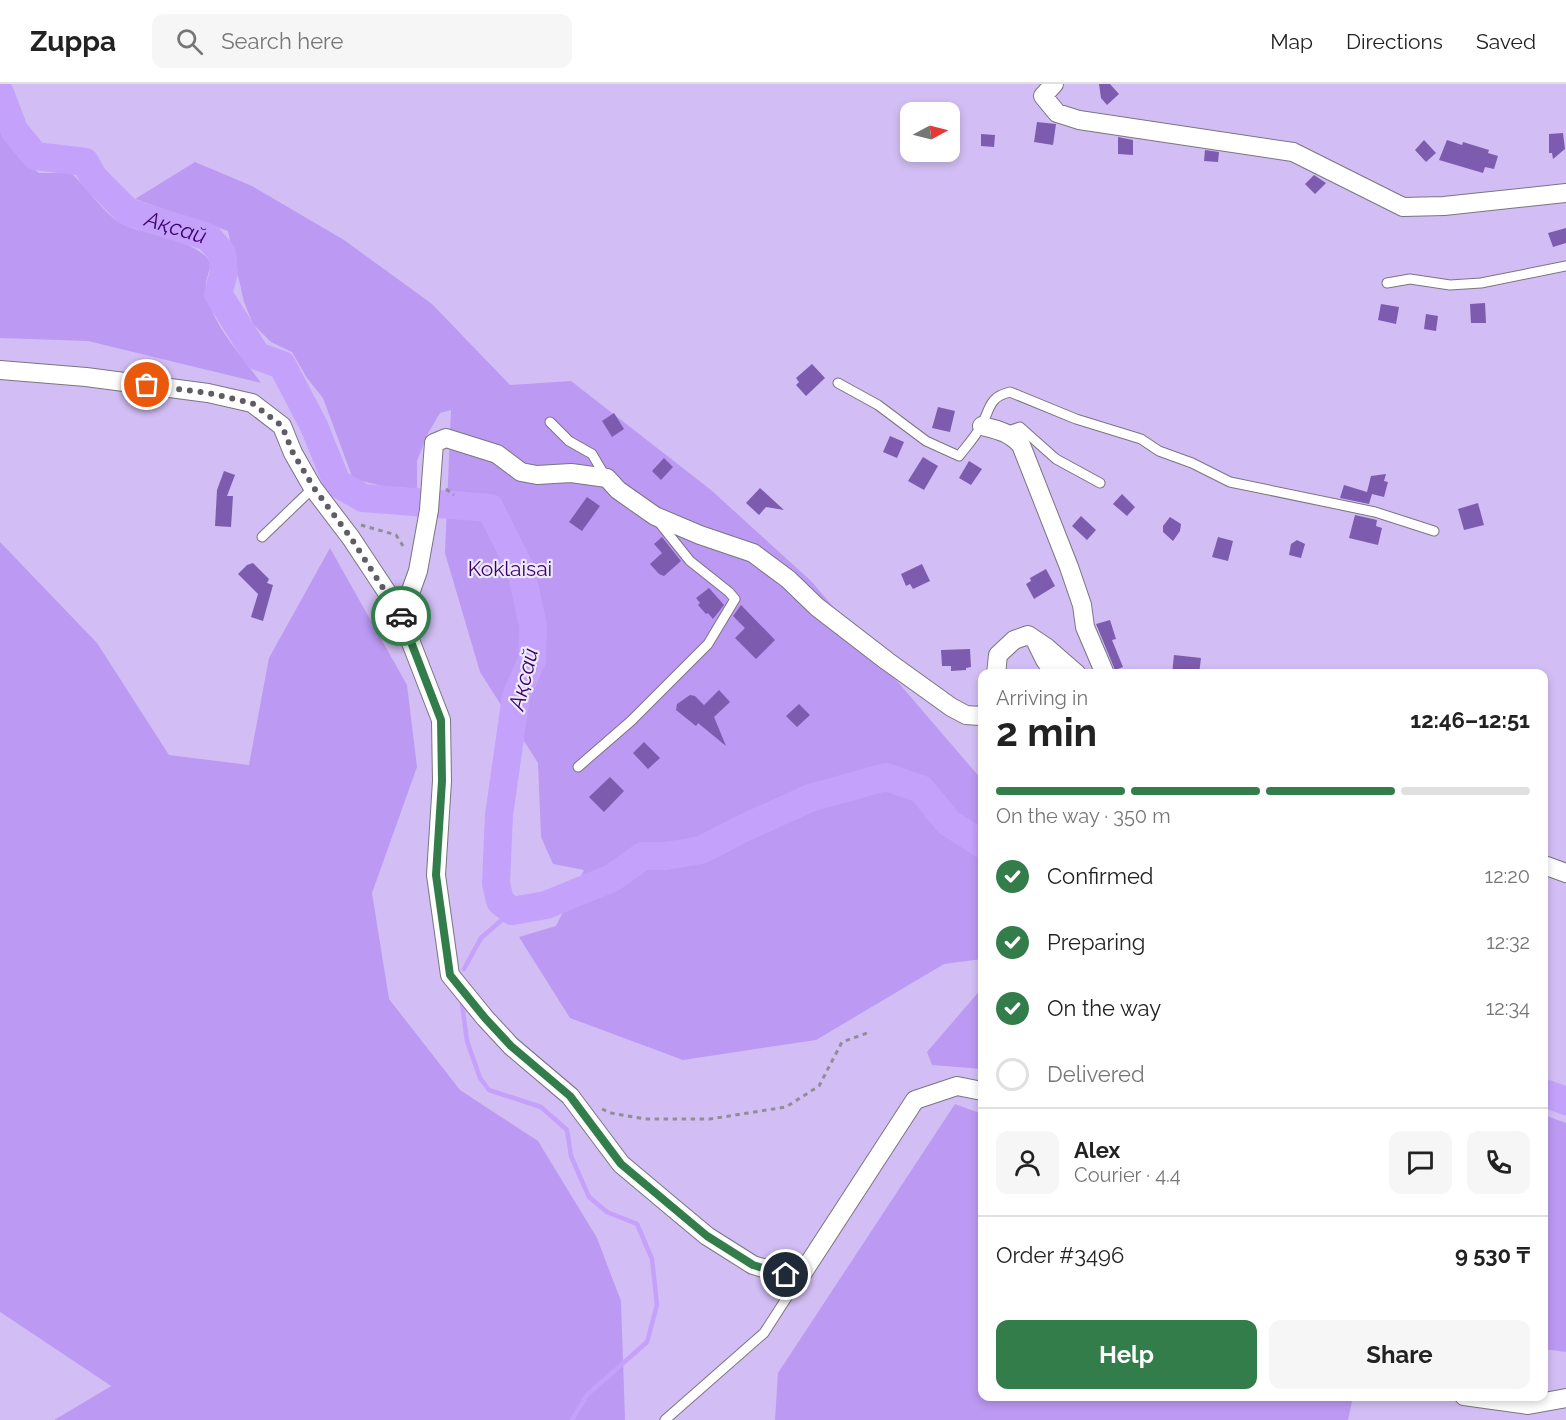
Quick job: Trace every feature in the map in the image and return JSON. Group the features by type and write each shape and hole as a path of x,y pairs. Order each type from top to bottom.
{"street":[{"path":"1054,84 1043,96 1057,112 1078,120 1293,152 1403,207 1444,206 1566,193"},
{"path":"0,370 86,377 186,390 252,403 282,426 293,453 314,488 398,609 441,720 442,781 436,875 450,975 511,1046 570,1096 621,1164 707,1236 753,1265 786,1275 802,1274 915,1100 957,1086 978,1090"},
{"path":"981,426 1012,435 1021,445 1082,605 1085,627 1104,669"},
{"path":"398,609 409,596 418,571 429,502 434,443 446,438 497,454 521,472 537,475 571,473 607,478 618,490 655,516 700,535 753,553 887,661 951,707 966,715 978,716"},
{"path":"997,669 998,655 1014,640 1028,635 1071,669"},
{"path":"1035,640 1051,669"},
{"path":"1548,866 1566,873"},
{"path":"1500,1401 1528,1405 1566,1398"}],"lane":[{"path":"1387,283 1410,279 1450,285 1481,283 1566,266"},
{"path":"838,383 878,405 926,441 959,456 981,426 993,401 1000,394 1010,393 1076,419 1141,439 1159,451 1192,463 1230,482 1375,512 1434,531"},
{"path":"550,422 569,441 592,454 607,478"},
{"path":"1005,432 1020,427 1056,459 1100,483"},
{"path":"262,537 314,488"},
{"path":"578,767 631,721 708,644 735,599 690,561 655,516"},
{"path":"665,1420 764,1333 802,1274"}],"path":[{"path":"337,518 396,535 418,571"},
{"path":"601,1108 611,1113 645,1119 710,1119 786,1107 819,1086 842,1042 867,1033"}],"green space":[{"name":"Koklaisai","path":"0,84 1566,84 1566,1420 421,1420 0,644"},
{"path":"0,123 18,156 39,173 71,173 117,221 134,229 172,239 196,249 205,256 211,264 206,282 207,295 217,322 261,383 88,341 0,338"},
{"path":"195,162 252,186 344,240 432,304 510,385 571,381 711,490 811,581 978,775 978,960 944,964 816,1040 683,1060 570,1018 519,937 556,926 584,870 553,864 541,837 538,763 480,672 445,553 451,410 440,413 427,435 417,461 417,489 400,490 353,479 323,398 307,378 292,352 271,342 253,324 244,302 228,231 135,199"},
{"path":"0,542 97,643 169,755 249,765 269,658 330,548 407,685 417,767 372,893 389,999 460,1090 538,1141 597,1238 621,1301 625,1420 54,1420 111,1386 0,1312"},
{"path":"978,993 978,1069 932,1065 927,1052"},
{"path":"955,1104 978,1113 978,1401 1352,1401 1348,1420 775,1420 778,1373"},
{"path":"1548,1116 1566,1123 1566,1352 1548,1350"},
{"path":"0,1312 111,1386 54,1420 0,1420"}],"building":[{"path":"1099,84 1110,84 1119,94 1107,105 1101,98"},
{"path":"1037,122 1056,124 1053,145 1034,142"},
{"path":"1563,133 1565,149 1553,159 1552,153 1549,153 1549,134"},
{"path":"981,134 995,135 994,147 981,146"},
{"path":"1118,137 1133,140 1133,155 1118,154"},
{"path":"1424,140 1436,153 1426,162 1415,150"},
{"path":"1447,140 1489,150 1488,153 1498,156 1494,169 1485,167 1483,173 1439,160"},
{"path":"1205,150 1219,152 1218,162 1204,161"},
{"path":"1314,175 1326,183 1315,194 1305,184"},
{"path":"1566,228 1566,243 1553,247 1548,233"},
{"path":"1485,303 1486,323 1471,323 1470,304"},
{"path":"1381,304 1399,307 1396,324 1378,320"},
{"path":"1426,314 1438,316 1436,331 1424,329"},
{"path":"812,364 825,378 806,396 796,385 799,382 796,378"},
{"path":"938,407 955,411 950,432 932,428"},
{"path":"614,413 624,429 612,437 602,421"},
{"path":"890,436 904,442 897,458 883,452"},
{"path":"923,457 938,466 924,490 908,481"},
{"path":"664,458 673,467 661,480 652,471"},
{"path":"969,461 982,469 971,485 959,478"},
{"path":"224,471 235,475 227,496 233,496 231,527 215,526 217,490"},
{"path":"1386,474 1384,481 1388,482 1384,497 1372,494 1369,504 1340,498 1344,485 1367,492 1371,476"},
{"path":"760,488 784,510 766,507 759,515 746,503"},
{"path":"1122,494 1135,507 1127,516 1113,504"},
{"path":"587,497 600,506 582,531 569,522"},
{"path":"1478,503 1484,525 1464,530 1458,509"},
{"path":"1355,515 1377,520 1376,526 1382,528 1378,545 1349,538"},
{"path":"1081,516 1096,530 1087,540 1072,526"},
{"path":"1170,517 1181,524 1180,531 1173,541 1163,532 1163,526"},
{"path":"662,537 681,561 664,576 650,564 662,553 654,544"},
{"path":"1218,537 1233,541 1228,561 1212,557"},
{"path":"1297,540 1305,544 1301,558 1289,555 1291,544"},
{"path":"253,563 269,579 267,583 273,585 263,621 251,617 258,594 238,574 247,565"},
{"path":"922,564 930,581 913,589 910,584 906,586 901,574"},
{"path":"1046,569 1055,586 1034,599 1026,584 1031,581 1030,578"},
{"path":"709,588 724,605 713,619 698,605 700,603 696,598"},
{"path":"741,605 775,640 756,659 735,638 745,628 733,616"},
{"path":"1110,620 1116,639 1112,640 1123,667 1115,669 1096,624"},
{"path":"970,649 971,667 966,670 951,671 951,666 942,666 941,650"},
{"path":"1174,655 1201,658 1200,669 1173,669"},
{"path":"719,690 730,702 714,717 726,746 698,723 696,726 676,710 677,704 690,695 695,696 704,705"},
{"path":"799,704 810,715 797,727 786,716"},
{"path":"644,742 660,758 648,769 633,753"},
{"path":"610,777 624,791 604,812 589,797"}],"waterway":[{"name":"Ақсай","path":"0,93 14,130 35,156 85,162 94,178 128,212 208,237 222,253 224,272 218,294 257,356 282,365 314,426 337,483 363,498 490,508 521,570 533,626 532,660 516,696 499,815 496,883 500,901 512,911 546,905 612,878 643,856 666,856 701,850 810,798 886,777 921,789 949,823 978,841"},
{"path":"464,969 481,938 512,911"},
{"path":"462,1004 467,1041 480,1078 489,1090 541,1107 567,1130 571,1156 589,1197 607,1212 637,1224 652,1259 657,1305 647,1342 587,1395 572,1420"},
{"name":"Ақсай","path":"1548,1094 1566,1101"}],"way so far":[{"path":"147,385 208,393 252,403 282,426 293,453 314,488 351,538 401,616"}],"route":[{"path":"401,616 441,720 442,781 436,875 450,975 511,1046 570,1096 621,1164 707,1236 753,1265 786,1275"}]}
